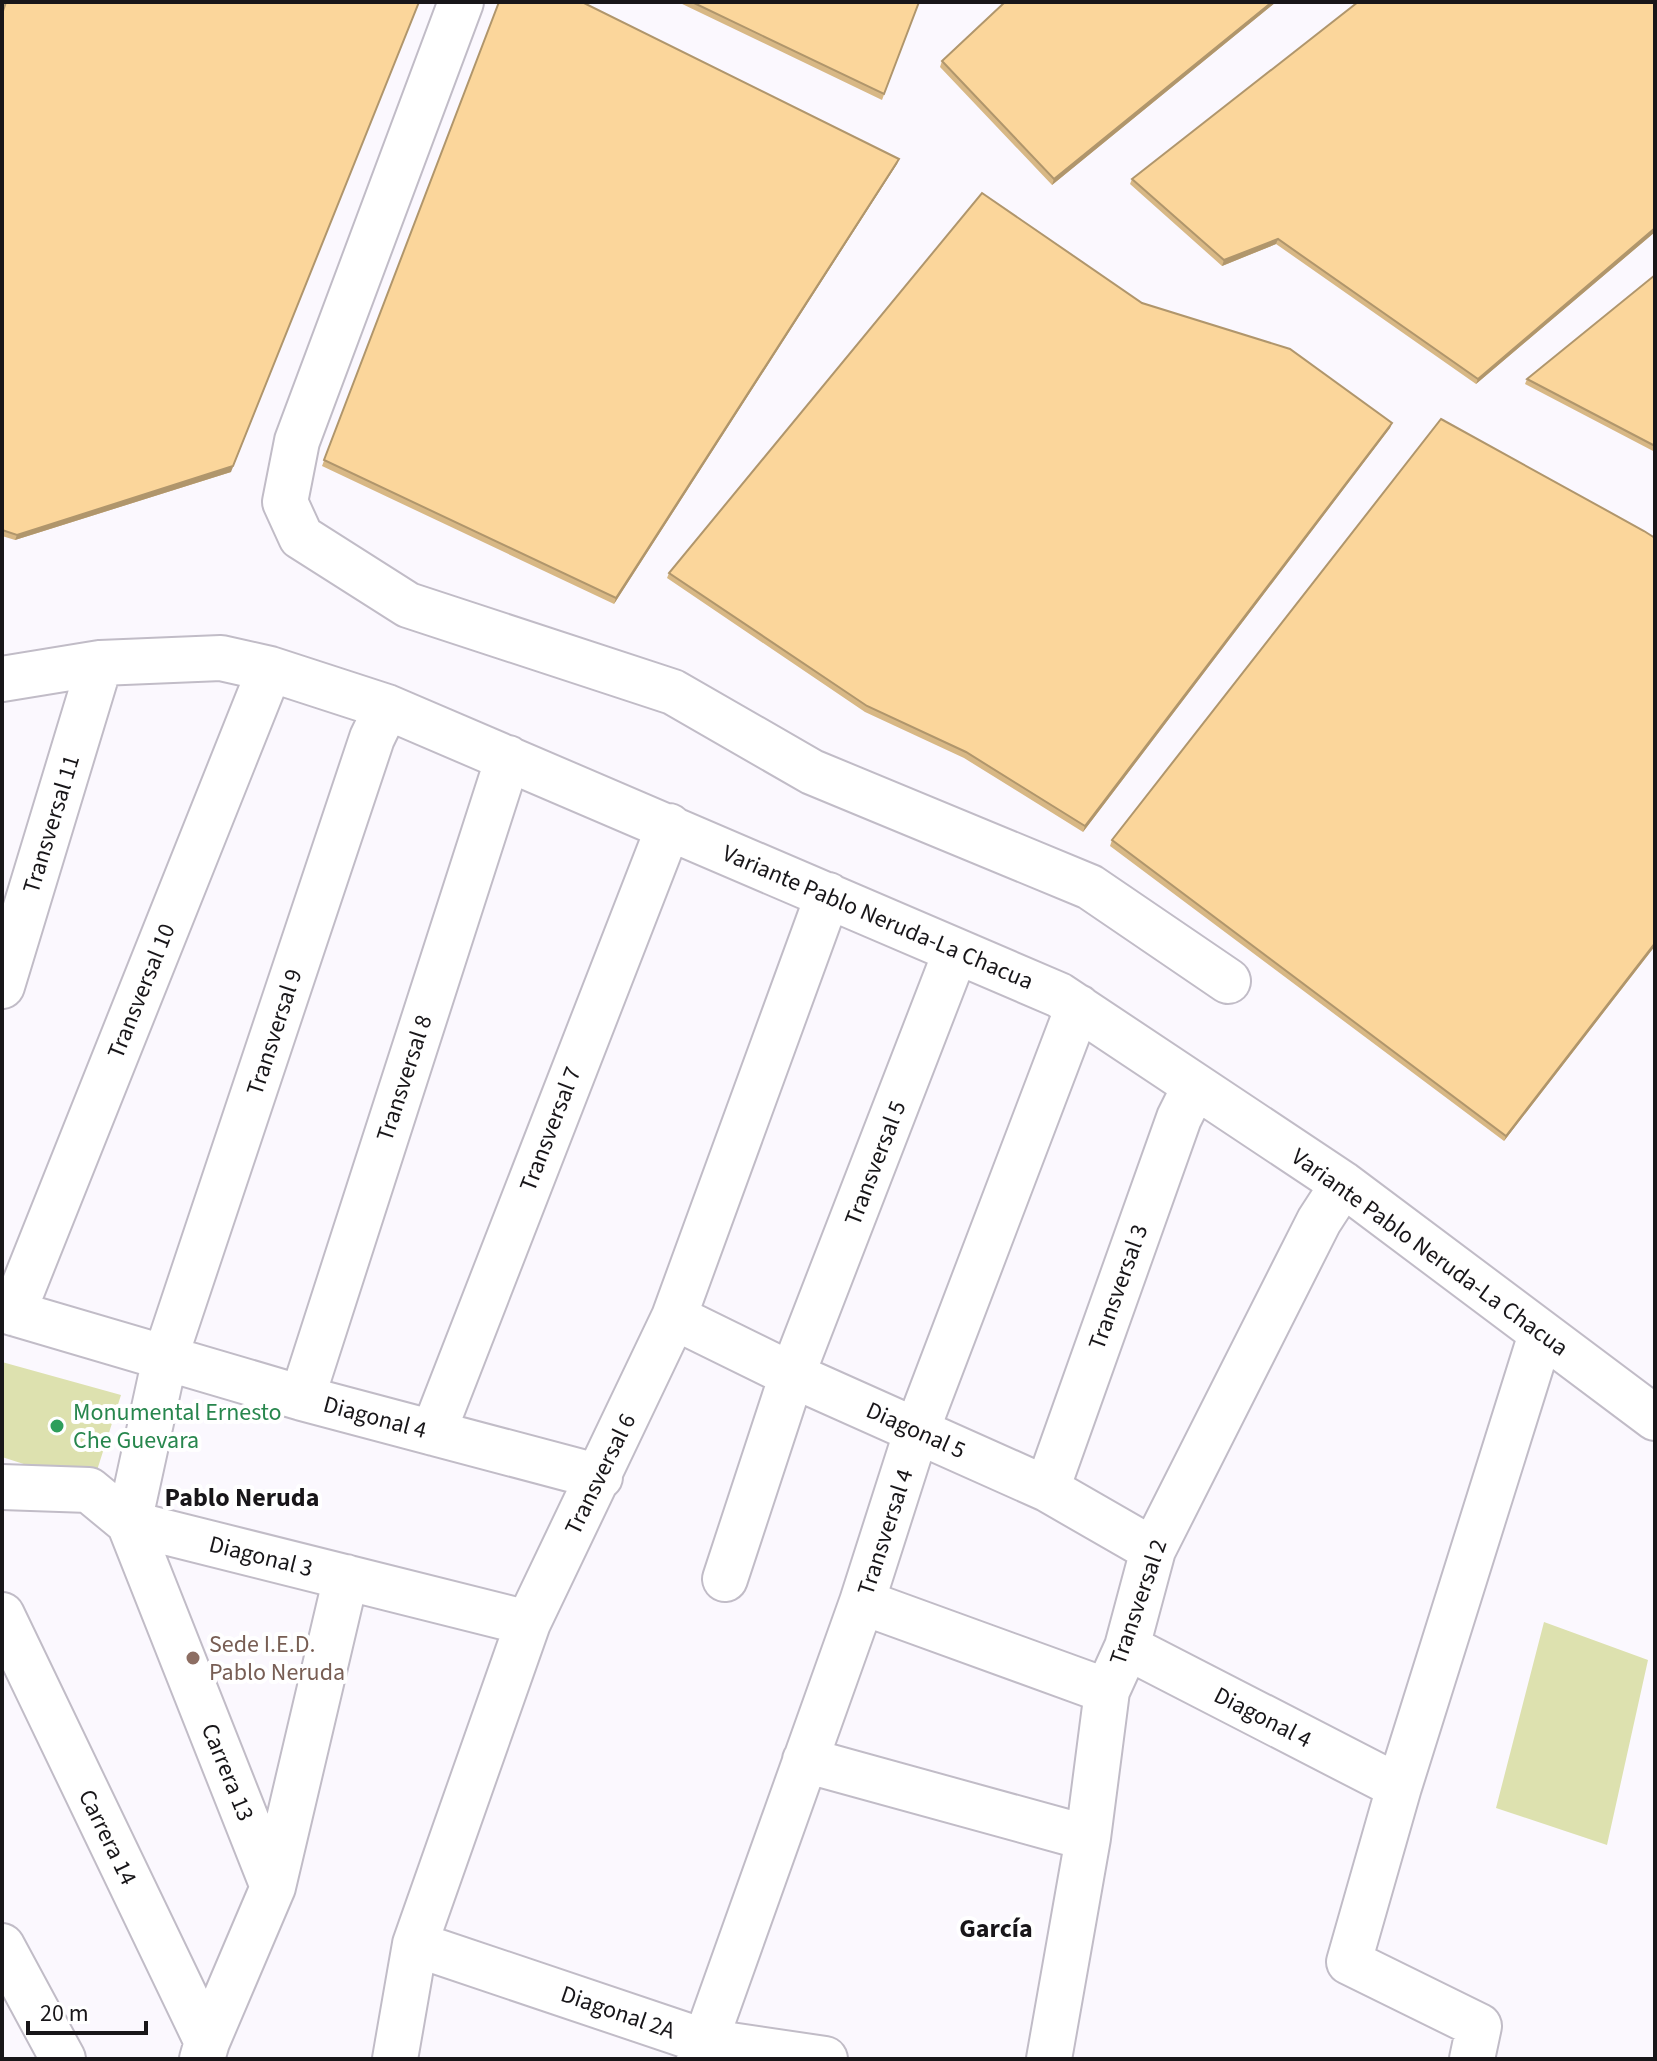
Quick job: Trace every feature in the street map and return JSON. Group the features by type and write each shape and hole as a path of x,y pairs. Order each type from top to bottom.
{"street":[{"path":"461,2 297,441 285,502 301,537 408,605 673,692 812,772 1090,887 1228,981"},
{"name":"Variante Pablo Neruda-La Chacua","path":"2,679 100,663 221,658 270,669 387,707 1059,995 1343,1184 1655,1418"},
{"name":"Transversal 11","path":"2,986 100,663"},
{"name":"Transversal 10","path":"6,1305 270,669"},
{"name":"Transversal 9","path":"129,1523 165,1358 367,753 387,707"},
{"name":"Transversal 8","path":"302,1398 508,758"},
{"name":"Transversal 7","path":"433,1433 669,826"},
{"name":"Transversal 6","path":"395,2059 415,1944 528,1623 674,1317 828,895"},
{"name":"Transversal 5","path":"725,1579 792,1375 956,951"},
{"name":"Transversal 4","path":"701,2050 862,1602 917,1430 1078,1007"},
{"name":"Transversal 3","path":"1047,1489 1179,1118 1195,1086"},
{"name":"Transversal 2","path":"1049,2059 1088,1838 1107,1691 1127,1647 1153,1550 1319,1221 1343,1184"},
{"name":"Diagonal 4","path":"6,1305 165,1358 302,1398 600,1477"},
{"name":"Diagonal 5","path":"674,1317 792,1375 1047,1489 1153,1550"},
{"path":"1472,2059 1479,2026 1349,1962 1399,1787 1541,1334"},
{"name":"Diagonal 3","path":"2,1487 89,1490 129,1523 528,1623"},
{"name":"Carrera 13","path":"129,1523 273,1887"},
{"path":"204,2051 273,1887 346,1577"},
{"path":"862,1602 1107,1691"},
{"name":"Carrera 14","path":"2,1615 204,2051"},
{"name":"Diagonal 4","path":"1127,1647 1399,1787"},
{"path":"805,1760 1088,1838"},
{"name":"Diagonal 2A","path":"415,1944 701,2050 825,2059"},
{"path":"2,1946 63,2059"}],"green space":[{"name":"Monumental Ernesto Che Guevara","path":"2,1362 121,1395 92,1486 2,1457"},
{"path":"1544,1622 1648,1660 1607,1845 1496,1808"}],"building":[{"path":"6,2 419,2 233,466 17,535 2,530 2,14"},
{"path":"499,2 582,2 899,159 616,598 324,460"},
{"path":"692,2 919,2 884,94"},
{"path":"1005,2 1272,2 1054,179 942,61"},
{"path":"1358,2 1655,2 1655,228 1478,379 1278,239 1224,260 1132,179"},
{"path":"982,193 1142,303 1290,349 1392,423 1085,826 966,752 867,706 669,573"},
{"path":"1655,275 1655,446 1527,379"},
{"path":"1441,419 1655,538 1655,943 1506,1136 1112,840"}],"place":[{"name":"Monumental Ernesto Che Guevara","path":"57,1426"},
{"name":"Sede I.E.D. Pablo Neruda","path":"193,1658"}],"district":[{"name":"Pablo Neruda","path":"242,1497"},
{"name":"García","path":"996,1928"}]}
